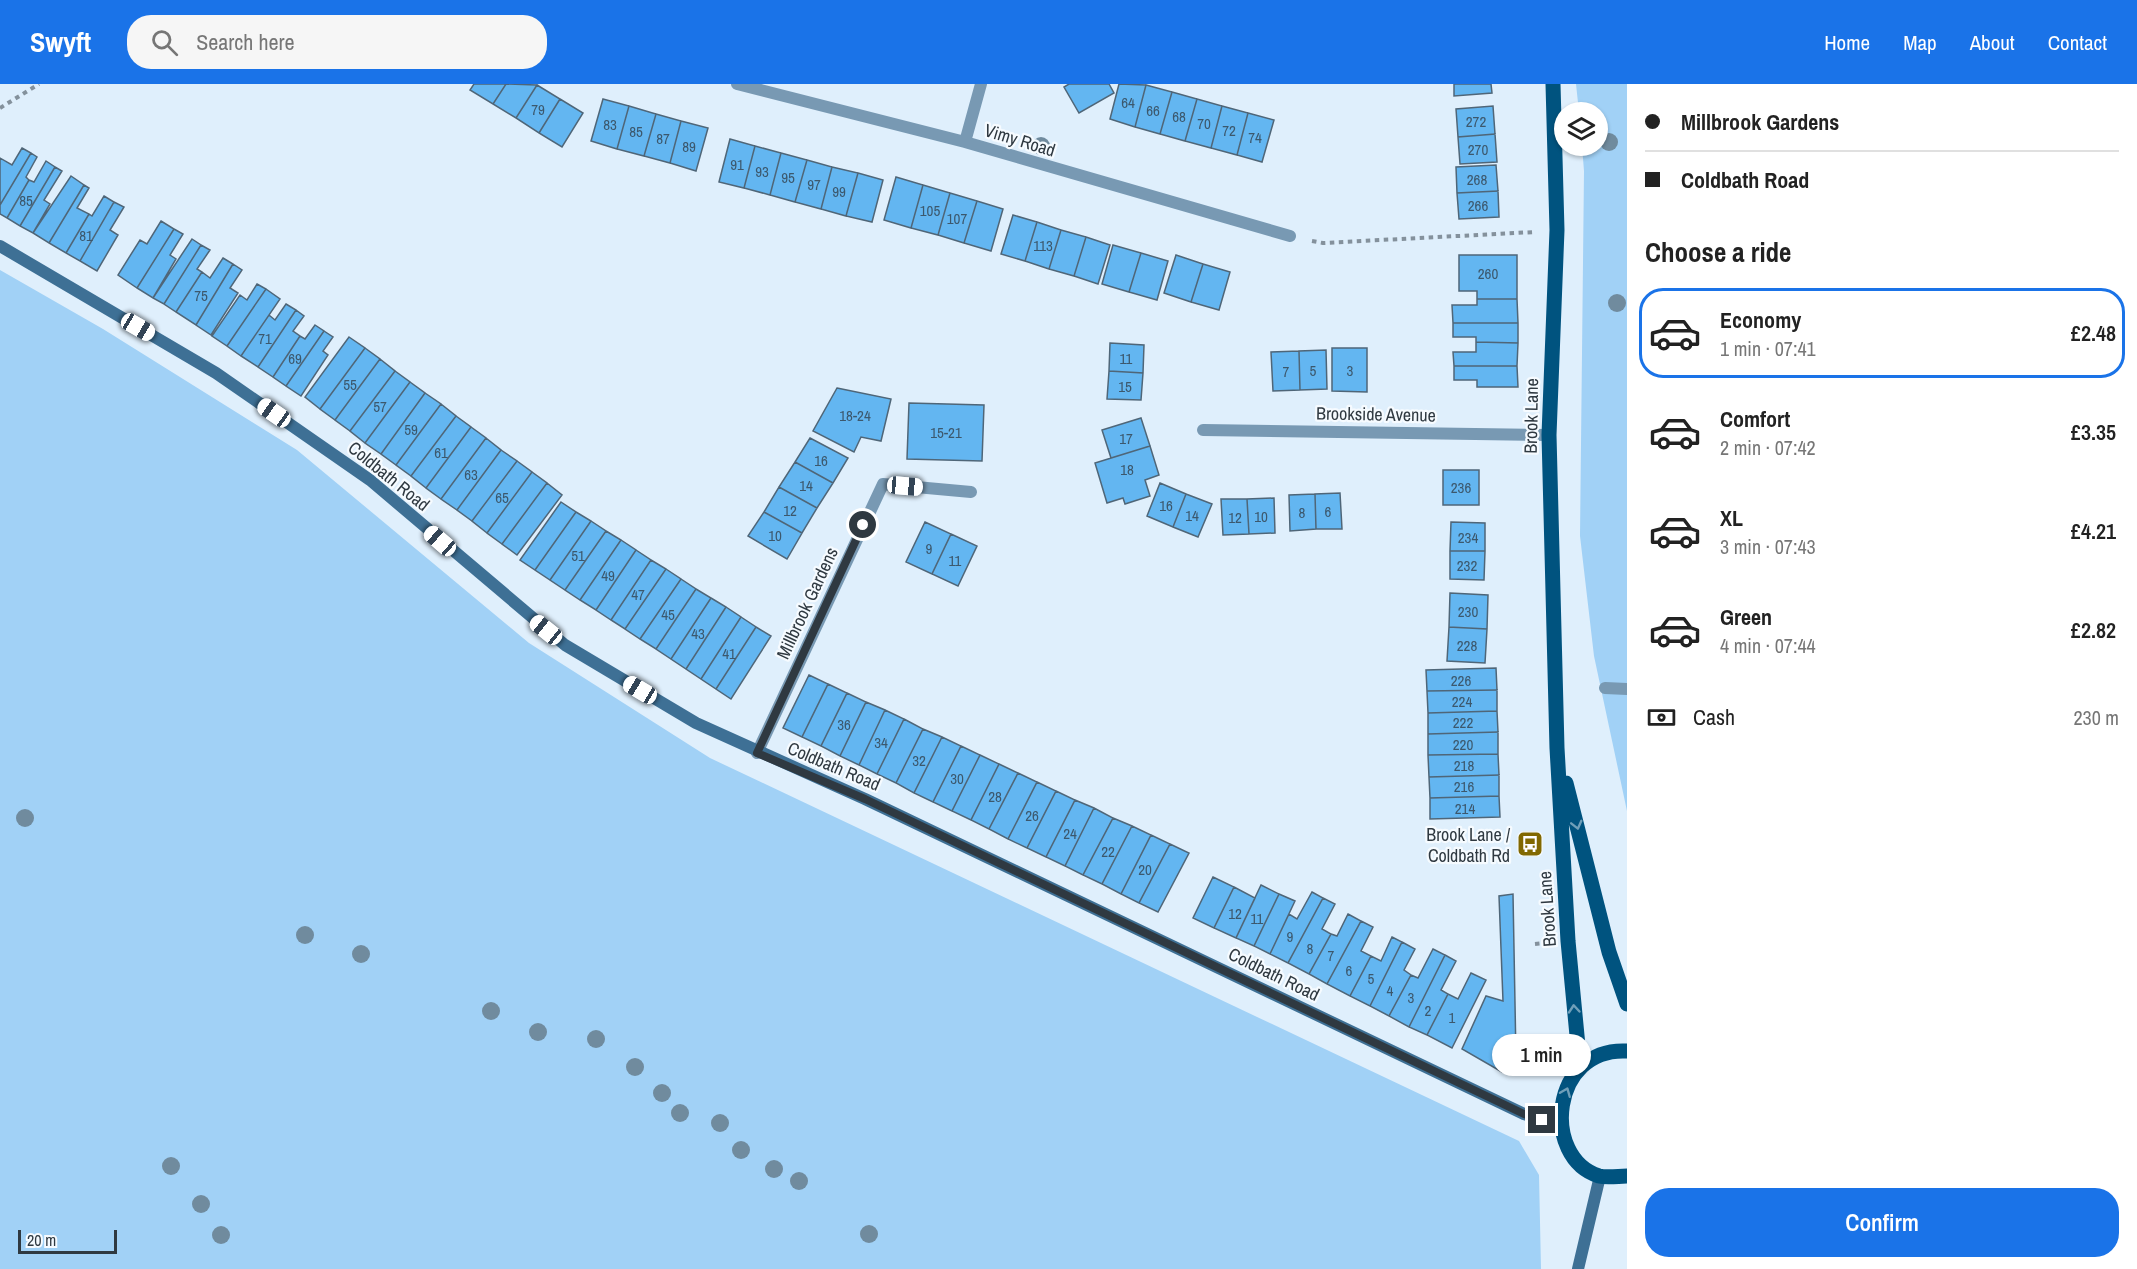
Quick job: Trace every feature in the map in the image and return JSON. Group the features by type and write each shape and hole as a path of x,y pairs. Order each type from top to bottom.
{"main road":[{"name":"Brook Lane","path":"1553,84 1557,230 1549,435 1557,748 1568,941 1580,1067"},
{"name":"Coldbath Road","path":"0,246 216,373 370,480 565,645 696,723 757,753 865,799 1524,1114 1561,1127"},
{"name":"Brook Lane","path":"1557,748 1609,952 1627,1004"},
{"path":"1627,1051 1597,1054 1580,1067 1562,1102 1561,1127 1570,1150 1584,1167 1600,1176 1627,1176"},
{"path":"1578,1269 1600,1176"}],"street":[{"name":"Vimy Road","path":"737,84 965,142 1290,236"},
{"path":"965,142 981,84"},
{"name":"Brookside Avenue","path":"1203,430 1549,435"},
{"name":"Millbrook Gardens","path":"757,753 883,484 971,492"},
{"path":"1605,688 1627,689"}],"path":[{"path":"0,108 39,84"},
{"path":"1290,236 1323,243 1557,230"}],"shaded area":[{"path":"1576,84 1627,84 1627,811 1594,656 1580,536 1583,156 1608,156 1608,102 1578,102"},
{"path":"0,270 103,329 297,450 529,643 710,758 1519,1141 1539,1175 1541,1269 0,1269"}],"building":[{"path":"474,84 506,84 493,104 470,90"},
{"path":"506,84 537,85 516,118 493,104"},
{"path":"1069,84 1109,84 1114,93 1079,113 1064,87"},
{"path":"1119,84 1146,85 1135,127 1110,119"},
{"path":"1454,84 1491,84 1492,93 1454,96"},
{"path":"537,85 560,99 539,133 516,118"},
{"path":"1146,85 1172,92 1160,134 1135,127"},
{"path":"1172,92 1197,99 1185,141 1160,134"},
{"path":"560,99 583,113 562,147 539,133"},
{"path":"603,99 629,106 617,149 591,141"},
{"path":"1197,99 1222,106 1211,148 1185,141"},
{"path":"629,106 656,114 644,156 617,149"},
{"path":"1222,106 1248,113 1237,155 1211,148"},
{"path":"1493,106 1495,134 1458,137 1456,109"},
{"path":"1248,113 1274,120 1262,162 1237,155"},
{"path":"656,114 681,121 670,163 644,156"},
{"path":"681,121 708,128 696,171 670,163"},
{"path":"1495,134 1497,162 1460,164 1458,137"},
{"path":"730,139 755,146 744,188 719,182"},
{"path":"755,146 781,153 770,195 744,188"},
{"path":"22,148 31,153 0,205 0,158 12,165"},
{"path":"31,153 37,157 26,177 29,180 7,218 0,214 0,205"},
{"path":"781,153 807,160 795,202 770,195"},
{"path":"807,160 832,167 821,209 795,202"},
{"path":"46,161 55,167 20,226 7,218 29,180 34,182"},
{"path":"1496,165 1498,191 1457,193 1456,167"},
{"path":"55,167 62,171 44,200 50,204 33,233 20,226"},
{"path":"832,167 858,173 846,216 821,209"},
{"path":"858,173 883,180 872,222 846,216"},
{"path":"71,176 84,185 49,243 33,233"},
{"path":"896,177 923,185 911,228 884,220"},
{"path":"84,185 89,188 77,208 89,214 66,253 49,243"},
{"path":"923,185 950,193 938,235 911,228"},
{"path":"1498,191 1499,217 1459,219 1457,193"},
{"path":"950,193 977,201 964,243 938,235"},
{"path":"104,196 114,202 80,261 66,253 89,214 92,216"},
{"path":"977,201 1003,209 991,251 964,243"},
{"path":"114,202 124,207 110,230 118,235 97,271 80,261"},
{"path":"1013,215 1037,222 1025,261 1001,254"},
{"path":"161,221 174,229 137,288 118,275 140,240 147,244"},
{"path":"1037,222 1061,230 1049,269 1025,261"},
{"path":"174,229 183,234 170,255 176,259 153,298 137,288"},
{"path":"1061,230 1086,237 1074,276 1049,269"},
{"path":"1086,237 1110,245 1098,284 1074,276"},
{"path":"192,239 201,245 164,304 153,298"},
{"path":"201,245 210,250 197,269 202,272 176,312 164,304"},
{"path":"1113,245 1141,253 1129,292 1102,284"},
{"path":"1141,253 1168,261 1157,300 1129,292"},
{"path":"1176,255 1203,264 1191,302 1164,293"},
{"path":"1459,255 1517,255 1517,299 1477,299 1477,291 1459,291"},
{"path":"223,258 233,264 196,325 176,312 202,272 210,278"},
{"path":"233,264 242,270 230,288 238,293 211,335 196,325"},
{"path":"1203,264 1230,272 1219,310 1191,302"},
{"path":"257,284 266,289 227,346 212,336 240,295 247,300"},
{"path":"266,289 280,299 241,356 227,346"},
{"path":"1477,299 1517,299 1518,323 1453,323 1452,305 1477,305"},
{"path":"286,304 296,310 258,367 241,356 269,315 275,320"},
{"path":"296,310 304,316 293,331 300,336 273,377 258,367"},
{"path":"1453,323 1518,323 1518,343 1476,342 1476,337 1453,337"},
{"path":"315,325 324,331 286,386 273,377 300,336 305,339"},
{"path":"324,331 333,337 323,351 328,355 301,396 286,386"},
{"path":"349,337 365,348 320,409 305,397"},
{"path":"1476,342 1518,343 1517,366 1454,366 1453,352 1476,352"},
{"path":"1110,343 1144,345 1143,373 1109,371"},
{"path":"365,348 380,359 335,420 320,409"},
{"path":"1332,348 1367,348 1367,392 1332,391"},
{"path":"1326,350 1327,389 1300,390 1299,351"},
{"path":"1299,351 1300,390 1273,391 1271,352"},
{"path":"380,359 395,371 350,431 335,420"},
{"path":"1454,366 1517,366 1518,387 1477,387 1477,380 1454,380"},
{"path":"395,371 410,382 365,443 350,431"},
{"path":"1109,371 1143,373 1141,400 1107,399"},
{"path":"410,382 425,393 381,454 365,443"},
{"path":"837,388 891,399 881,441 861,437 854,452 813,431"},
{"path":"425,393 441,404 396,465 381,454"},
{"path":"909,403 984,405 982,461 907,459"},
{"path":"441,404 456,416 411,476 396,465"},
{"path":"456,416 471,427 426,488 411,476"},
{"path":"1141,418 1150,446 1111,458 1102,430"},
{"path":"471,427 486,438 441,499 426,488"},
{"path":"486,438 501,450 457,510 441,499"},
{"path":"810,438 848,458 833,483 795,462"},
{"path":"1150,446 1159,475 1145,480 1150,496 1125,504 1123,498 1107,503 1095,463"},
{"path":"501,450 517,461 472,521 457,510"},
{"path":"517,461 532,472 487,533 472,521"},
{"path":"795,462 833,483 817,508 779,487"},
{"path":"1443,470 1479,470 1479,505 1443,505"},
{"path":"532,472 547,483 502,544 487,533"},
{"path":"547,483 562,495 517,555 502,544"},
{"path":"1160,483 1186,494 1173,527 1147,516"},
{"path":"779,487 817,508 802,533 764,512"},
{"path":"1340,493 1342,529 1316,529 1315,494"},
{"path":"1186,494 1212,504 1198,537 1173,527"},
{"path":"1315,494 1316,529 1290,531 1289,495"},
{"path":"1274,498 1275,533 1249,534 1247,499"},
{"path":"1221,499 1247,499 1249,534 1223,535"},
{"path":"561,502 576,512 535,570 520,560"},
{"path":"576,512 591,521 550,580 535,570"},
{"path":"764,512 802,533 787,559 748,536"},
{"path":"591,521 606,531 565,590 550,580"},
{"path":"925,522 951,534 932,574 906,562"},
{"path":"1451,522 1485,523 1485,551 1450,551"},
{"path":"606,531 621,540 580,600 565,590"},
{"path":"951,534 977,546 958,586 932,574"},
{"path":"621,540 636,550 596,610 580,600"},
{"path":"636,550 651,560 611,620 596,610"},
{"path":"1450,551 1485,551 1484,580 1450,579"},
{"path":"651,560 666,569 625,629 611,620"},
{"path":"666,569 681,579 640,639 625,629"},
{"path":"681,579 696,589 656,649 640,639"},
{"path":"696,589 711,598 671,659 656,649"},
{"path":"1450,593 1488,595 1487,629 1449,627"},
{"path":"711,598 726,607 686,669 671,659"},
{"path":"726,607 741,617 701,679 686,669"},
{"path":"741,617 756,627 716,689 701,679"},
{"path":"756,627 771,636 731,699 716,689"},
{"path":"1449,627 1487,629 1485,663 1447,661"},
{"path":"1496,668 1497,690 1427,691 1426,670"},
{"path":"809,675 828,684 802,737 783,728"},
{"path":"828,684 847,693 821,746 802,737"},
{"path":"1497,690 1497,711 1428,713 1427,691"},
{"path":"847,693 866,702 840,756 821,746"},
{"path":"866,702 885,710 859,765 840,756"},
{"path":"885,710 904,719 877,774 859,765"},
{"path":"1497,711 1498,732 1428,734 1428,713"},
{"path":"904,719 923,729 896,783 877,774"},
{"path":"923,729 942,737 914,793 896,783"},
{"path":"1498,732 1498,754 1428,755 1428,734"},
{"path":"942,737 961,746 933,802 914,793"},
{"path":"961,746 980,755 952,811 933,802"},
{"path":"1498,754 1499,775 1429,777 1428,755"},
{"path":"980,755 999,764 971,820 952,811"},
{"path":"999,764 1018,773 989,829 971,820"},
{"path":"1018,773 1037,782 1008,839 989,829"},
{"path":"1499,775 1499,796 1430,798 1429,777"},
{"path":"1037,782 1056,791 1027,848 1008,839"},
{"path":"1056,791 1075,800 1046,857 1027,848"},
{"path":"1499,796 1500,817 1430,819 1430,798"},
{"path":"1075,800 1094,808 1065,866 1046,857"},
{"path":"1094,808 1113,818 1083,875 1065,866"},
{"path":"1113,818 1132,826 1102,884 1083,875"},
{"path":"1132,826 1151,835 1121,894 1102,884"},
{"path":"1151,835 1170,844 1139,903 1121,894"},
{"path":"1170,844 1189,853 1158,912 1139,903"},
{"path":"1213,877 1234,887 1214,928 1193,918"},
{"path":"1261,885 1279,894 1254,946 1236,938"},
{"path":"1234,887 1255,898 1236,938 1214,928"},
{"path":"1312,892 1323,898 1288,963 1270,954 1289,914 1297,919"},
{"path":"1279,894 1295,901 1270,954 1254,946"},
{"path":"1513,894 1516,1058 1502,1072 1462,1049 1486,996 1503,1001 1499,896"},
{"path":"1323,898 1335,904 1322,929 1331,934 1309,974 1288,963"},
{"path":"1348,914 1361,921 1327,984 1309,974 1331,934 1337,936"},
{"path":"1361,921 1373,927 1361,951 1371,956 1350,996 1327,984"},
{"path":"1392,937 1402,942 1370,1006 1350,996 1371,956 1381,961"},
{"path":"1402,942 1415,949 1404,970 1411,975 1389,1016 1370,1006"},
{"path":"1433,949 1445,955 1409,1027 1389,1016 1411,975 1418,978"},
{"path":"1445,955 1456,961 1441,990 1448,994 1427,1035 1409,1027"},
{"path":"1471,973 1486,980 1452,1048 1427,1035 1448,994 1458,999"}],"place":[{"name":"Brook Lane / Coldbath Rd","path":"1530,844"}],"route":[{"path":"863,525 757,753 865,799 1524,1114 1542,1120"}]}
